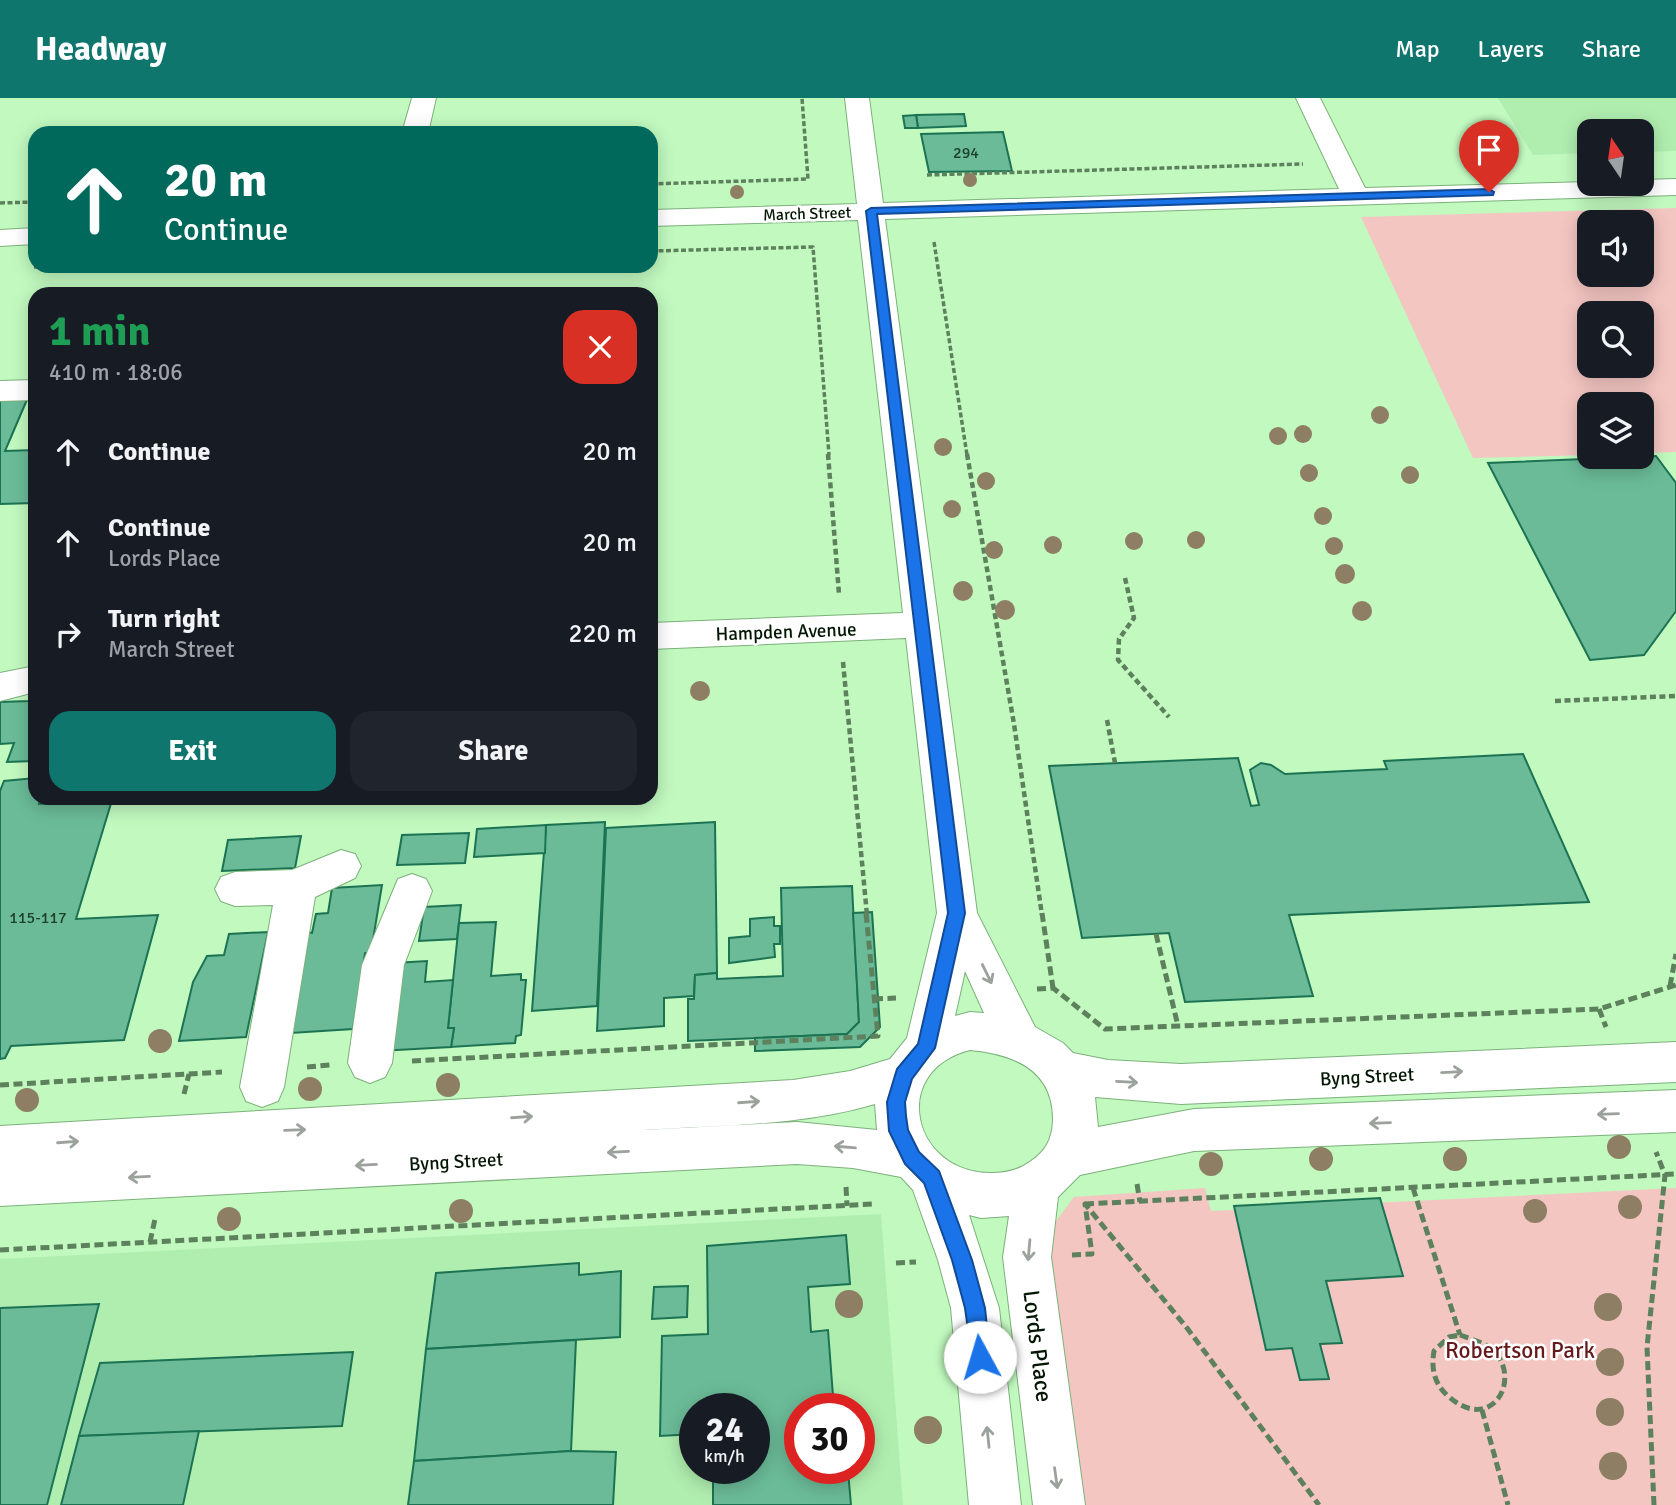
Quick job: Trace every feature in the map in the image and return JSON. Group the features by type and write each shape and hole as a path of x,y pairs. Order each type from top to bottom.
{"street":[{"path":"417,126 424,98"},
{"path":"858,98 957,913 1018,1038"},
{"path":"1308,98 1355,197"},
{"name":"March Street","path":"658,218 1676,187"},
{"path":"0,237 28,236"},
{"path":"0,391 28,390"},
{"name":"Hampden Avenue","path":"658,636 922,625"},
{"path":"0,687 28,681"},
{"path":"234,889 296,887 341,866"},
{"path":"262,1087 296,887"},
{"path":"370,1063 383,965 412,891"},
{"path":"957,913 915,1061 896,1102 898,1131 922,1168 962,1260 975,1308 995,1505"},
{"path":"915,1061 947,1036 970,1031 995,1031 1018,1038 1042,1051 1060,1070 1072,1093 1076,1118 1073,1143 1051,1172"},
{"name":"Byng Street","path":"0,1147 793,1100 850,1091 915,1061"},
{"name":"Byng Street","path":"1060,1070 1108,1080 1181,1084 1676,1062"},
{"path":"922,1168 957,1191 984,1197 1011,1195 1051,1172 1111,1145 1194,1130 1676,1111"},
{"name":"Byng Street","path":"0,1184 797,1143 853,1147 922,1168"},
{"name":"Lords Place","path":"1051,1172 1027,1257 1059,1505"}],"path":[{"path":"658,184 808,179 802,98"},
{"path":"927,175 1339,163"},
{"path":"0,203 28,202"},
{"path":"934,242 959,409 1014,724 1053,988 1105,1029 1599,1009 1673,985 1676,954"},
{"path":"658,251 813,247 843,666 878,1036 831,1040"},
{"path":"1125,578 1134,618 1119,639 1118,660 1169,718"},
{"path":"1555,701 1676,696"},
{"path":"1107,720 1115,763"},
{"path":"1156,934 1178,1026"},
{"path":"1085,1205 1676,1174"},
{"path":"1654,1505 1647,1347 1665,1175"},
{"path":"1413,1188 1460,1335"},
{"path":"0,1250 874,1204"},
{"path":"1027,1257 1092,1254 1085,1205"},
{"path":"1085,1205 1187,1328 1319,1505"},
{"path":"896,1263 962,1260"},
{"path":"1460,1335 1484,1344 1494,1353 1506,1377 1506,1389 1501,1399 1493,1406 1482,1410 1470,1409 1446,1396 1433,1374 1434,1351 1449,1337 1460,1335"},
{"path":"1482,1410 1508,1505"}],"shaded area":[{"path":"1498,98 1676,98 1676,151 1654,152 1654,119 1577,119 1577,153 1533,155"},
{"path":"881,1214 903,1505 0,1505 0,1259"}],"green space":[{"path":"1676,208 1676,452 1654,453 1654,392 1577,392 1577,455 1473,458 1361,217 1577,211 1577,287 1654,287 1654,210 1606,210"},
{"name":"Robertson Park","path":"1205,1188 1211,1211 1676,1188 1676,1505 1079,1505 1047,1233 1074,1197"}],"building":[{"path":"964,114 966,126 918,128 916,115"},
{"path":"916,115 918,128 905,128 903,116"},
{"path":"1003,132 1012,171 929,172 921,134"},
{"path":"28,395 5,451 28,450 28,503 0,504 0,396"},
{"path":"1654,456 1676,483 1676,611 1644,655 1590,660 1488,463 1577,459 1577,469 1654,469"},
{"path":"28,701 28,761 7,762 14,743 0,744 0,702"},
{"path":"1523,754 1589,902 1289,915 1313,996 1185,1002 1169,933 1082,938 1049,766 1238,758 1251,806 1259,805 1250,770 1261,763 1271,765 1285,774 1387,769 1384,761"},
{"path":"28,779 28,805 110,805 76,919 158,915 124,1040 11,1046 5,1058 0,1059 0,791 4,781"},
{"path":"605,822 597,1006 532,1011 546,825"},
{"path":"715,822 717,973 695,975 694,996 664,998 664,1026 597,1031 606,828"},
{"path":"546,825 545,853 474,857 477,829"},
{"path":"469,833 465,863 397,865 402,835"},
{"path":"301,836 295,868 222,871 228,840"},
{"path":"382,885 371,952 365,953 353,1029 291,1033 305,932 312,933 316,914 328,913 332,888"},
{"path":"852,886 859,1022 847,1034 688,1041 688,999 694,999 695,975 717,973 717,979 783,976 781,888"},
{"path":"461,905 457,939 419,941 424,907"},
{"path":"872,912 880,1027 860,1047 755,1051 755,1038 847,1034 859,1022 853,913"},
{"path":"774,917 774,926 780,926 780,944 774,944 775,957 729,963 729,938 750,936 750,919"},
{"path":"496,922 491,976 521,974 521,980 526,980 521,1035 516,1036 515,1043 451,1047 454,1028 448,1028 459,923"},
{"path":"268,932 246,1037 179,1041 193,982 207,956 224,955 229,934"},
{"path":"427,961 425,982 453,980 448,1028 454,1028 451,1047 379,1051 394,963"},
{"path":"1380,1198 1403,1276 1326,1281 1342,1343 1320,1344 1329,1379 1300,1380 1292,1348 1266,1350 1234,1206"},
{"path":"846,1235 850,1284 808,1287 811,1332 828,1330 833,1393 784,1393 784,1484 849,1484 851,1505 713,1505 713,1484 770,1484 770,1393 679,1393 679,1435 660,1436 662,1336 708,1334 707,1246"},
{"path":"579,1263 579,1275 621,1271 620,1337 426,1349 436,1273"},
{"path":"688,1286 687,1317 652,1319 654,1287"},
{"path":"99,1304 47,1505 0,1505 0,1308"},
{"path":"576,1340 571,1451 414,1461 426,1349"},
{"path":"353,1352 342,1426 79,1436 100,1363"},
{"path":"199,1431 183,1505 61,1505 79,1436"},
{"path":"571,1451 616,1452 613,1505 408,1505 414,1461"}],"route":[{"path":"980,1357 975,1308 962,1260 932,1178 912,1158 898,1131 896,1102 904,1075 926,1048 957,913 871,211 1489,192"}]}
